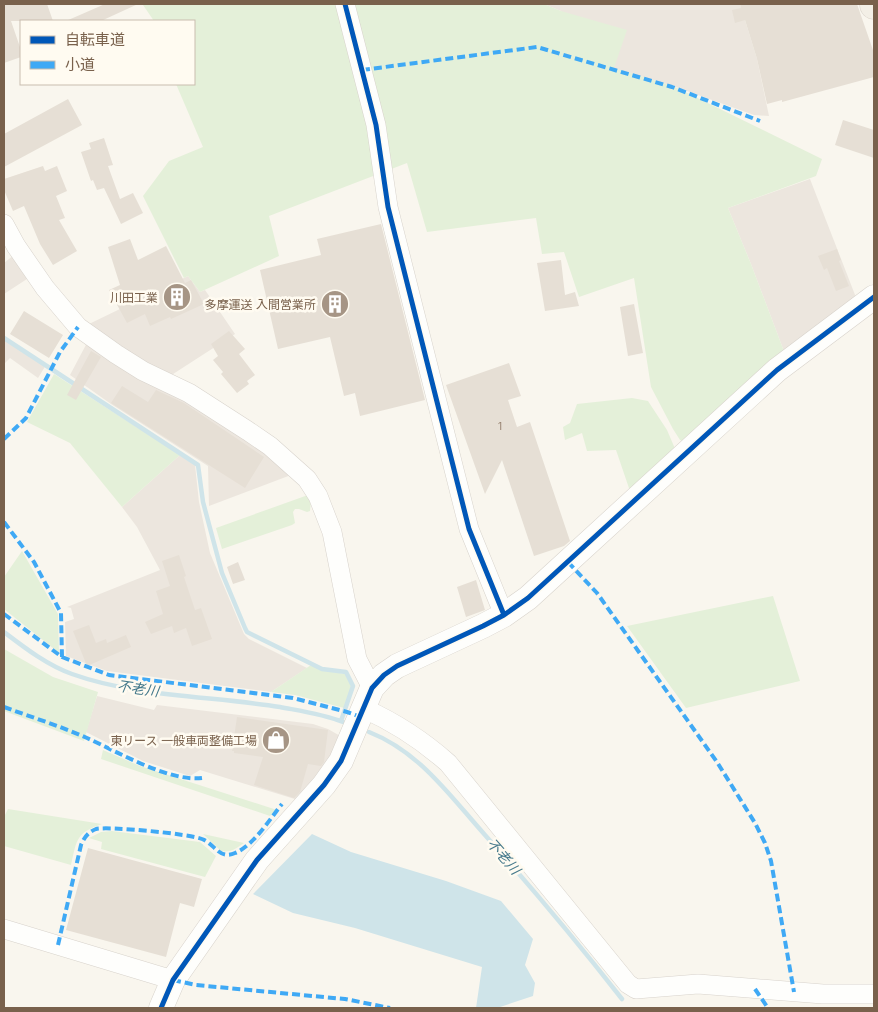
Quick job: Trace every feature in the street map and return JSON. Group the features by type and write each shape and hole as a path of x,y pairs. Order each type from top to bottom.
{"street":[{"path":"345,4 376,125 388,207 466,519 504,615"},
{"path":"4,224 16,246 46,288 78,327 136,367 189,393 270,446 306,479 318,496 332,532 357,659 368,698 405,729 427,744 448,763 628,984 636,989 698,984 822,994 874,994"},
{"path":"161,1008 173,980 257,860 330,777 341,761 368,698 384,675 397,666 504,615 528,598 777,370 874,297"},
{"path":"4,929 173,980"}],"shaded area":[{"path":"544,4 740,4 757,59 769,116 754,115 673,86 613,68 561,11"},
{"path":"810,179 857,300 785,354 728,208"},
{"path":"14,255 30,277 4,294 4,263"},
{"path":"188,276 200,292 205,290 235,334 170,376 134,359 89,324"},
{"path":"4,339 46,365 38,378 10,358 4,364"},
{"path":"88,341 251,438 291,475 209,506 208,466 111,404 70,375"},
{"path":"180,455 195,465 199,502 210,553 244,634 249,639 307,668 271,692 107,671 66,656 65,622 74,619 71,608 67,607 160,570 137,527 122,507"},
{"path":"97,696 154,710 157,705 313,724 328,729 342,737 330,761 298,800 200,770 190,776 143,761 86,732"},
{"path":"312,834 351,852 446,881 501,901 533,939 525,965 535,983 533,996 497,1008 476,1008 482,967 355,928 293,913 253,894"}],"green space":[{"path":"544,4 561,11 627,30 614,68 673,86 822,159 816,176 728,208 785,354 686,442 680,440 651,387 634,278 579,297 564,252 542,254 536,218 427,232 407,163 269,216 279,256 200,292 188,276 184,278 143,196 169,161 203,147 176,85 195,85 195,20 153,20 143,5"},
{"path":"54,374 180,455 122,507 70,443 27,422"},
{"path":"632,398 648,401 667,430 676,451 631,494 616,450 587,451 582,433 565,440 563,427 570,423 577,404"},
{"path":"308,495 311,501 310,511 295,509 293,512 295,523 292,525 222,549 216,528"},
{"path":"22,551 58,614 59,653 4,609 4,577"},
{"path":"773,596 800,681 686,708 627,626"},
{"path":"4,649 53,677 98,692 84,741 4,711"},
{"path":"311,665 322,670 345,674 352,687 344,708 295,695 271,692"},
{"path":"103,750 140,766 277,810 270,816 101,759"},
{"path":"8,809 102,824 82,834 77,843 71,865 4,846 4,817"},
{"path":"112,831 200,842 216,856 205,877 101,849 102,842 89,838 101,832"},
{"path":"203,834 244,843 231,851 221,851"}],"building":[{"path":"4,4 47,4 53,20 11,21 20,47 20,57 4,63"},
{"path":"105,4 138,4 103,20 68,20"},
{"path":"740,4 857,4 874,53 874,77 782,102 782,100 767,104 757,59 745,20 735,23 732,10 741,8"},
{"path":"68,99 82,125 4,167 4,134"},
{"path":"843,120 874,130 874,158 835,145"},
{"path":"104,138 113,165 108,166 120,199 133,193 143,213 121,224 104,188 97,190 93,180 91,181 81,152 91,149 89,143"},
{"path":"43,166 45,171 57,166 67,191 56,196 65,218 59,220 77,251 53,265 40,244 24,206 13,211 4,190 4,179"},
{"name":"多摩運送 入間営業所","path":"381,224 425,400 360,416 355,393 344,396 330,337 278,349 260,270 321,255 317,239"},
{"path":"130,239 138,260 166,246 185,283 191,280 204,304 150,326 145,314 127,323 109,290 120,285 108,247"},
{"path":"837,249 841,260 839,261 849,286 836,291 827,268 824,270 818,256"},
{"path":"561,260 565,295 575,292 579,306 545,311 537,263"},
{"path":"634,304 643,353 628,356 620,307"},
{"path":"24,311 63,335 49,358 10,334"},
{"path":"229,331 245,349 239,354 255,375 247,381 249,384 237,393 221,374 223,372 213,360 218,356 211,344"},
{"path":"91,351 101,357 76,400 67,395"},
{"path":"509,363 521,396 508,400 517,427 530,422 570,541 564,546 534,556 502,460 485,494 446,385"},
{"path":"122,386 148,402 156,390 184,403 264,457 245,488 111,403"},
{"path":"179,555 195,610 201,608 212,639 192,646 186,628 174,633 172,626 151,634 145,622 163,614 156,591 170,586 162,561"},
{"path":"238,562 245,580 233,584 227,567"},
{"path":"476,580 485,610 466,617 457,587"},
{"path":"89,625 96,643 106,639 107,643 126,635 131,647 87,666 73,631"},
{"path":"237,717 328,730 324,762 321,766 308,764 300,792 294,798 254,785 263,757 234,753 232,751"},
{"path":"88,848 202,879 194,907 180,903 166,957 66,930"}],"waterway":[{"path":"4,338 198,465 203,502 222,573 247,632 322,669 346,672 353,686 341,721"},
{"name":"不老川","path":"4,632 54,666 97,682 148,692 280,707 343,722"},
{"name":"不老川","path":"369,732 404,751 433,776 537,895 622,999"}],"marked path":[{"path":"362,70 537,47 672,87 760,121"},
{"path":"4,439 26,418 60,352 78,327"},
{"path":"4,522 34,562 61,613 62,657"},
{"path":"568,562 597,593 717,762 755,823 771,861 794,992"},
{"path":"4,614 62,657 109,675 293,698 361,717"},
{"path":"4,707 87,738 159,771 189,778 202,778"},
{"path":"58,945 81,845 91,832 104,828 195,837 206,841 221,853 230,855 242,850 255,838 282,804"},
{"path":"173,980 196,985 345,999 390,1008"},
{"path":"755,989 768,1008"}],"cycle path":[{"path":"345,4 376,125 388,207 469,529 504,615"},
{"path":"161,1008 173,980 257,860 324,785 341,761 372,688 384,675 397,666 504,615 528,598 777,370 874,297"}],"place":[{"name":"川田工業","path":"177,297"},
{"name":"多摩運送 入間営業所","path":"335,304"},
{"name":"東リース 一般車両整備工場","path":"276,740"}]}
